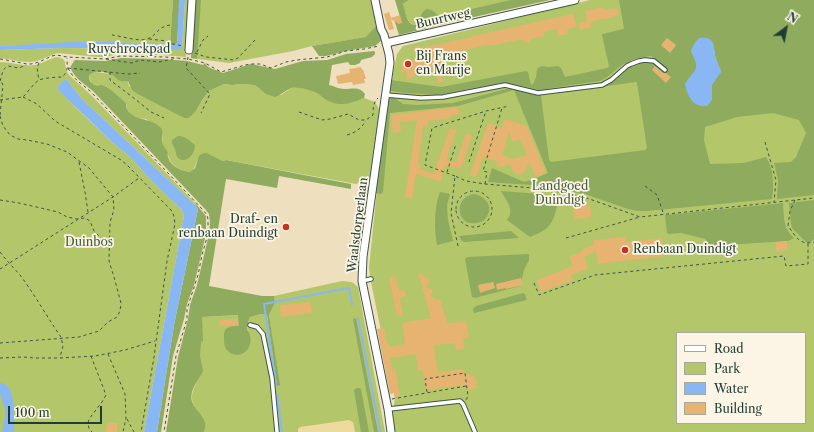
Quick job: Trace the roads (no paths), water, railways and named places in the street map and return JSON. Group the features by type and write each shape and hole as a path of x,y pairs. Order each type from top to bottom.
{"street":[{"path":"188,49 192,0"},
{"name":"Waalsdorperlaan","path":"375,0 390,63 363,258 362,281 388,409 391,432"},
{"name":"Buurtweg","path":"386,43 575,0"}],"lane":[{"path":"386,96 421,98 443,97 505,85 538,92 602,85 611,80 631,64 645,60 654,61 665,70"},
{"path":"362,281 371,279"},
{"path":"250,326 258,327 264,334 272,378 277,432"},
{"path":"388,409 460,401 463,404 475,432"}],"water":[{"path":"179,0 185,0 182,47 180,50 62,48 0,50 0,46 74,42 174,45 177,43"},
{"path":"699,38 708,38 712,42 716,59 721,70 712,85 712,100 707,106 694,103 689,97 685,84 696,69 696,63 691,51"},
{"path":"66,79 82,99 198,209 174,325 157,432 144,432 184,216 182,210 129,156 113,143 62,94 57,88"},
{"path":"0,383 5,384 11,393 14,410 14,432 2,432 5,409 0,394"}],"waterway":[{"path":"276,385 264,304 349,288 352,305"},
{"path":"358,318 380,432"},
{"path":"277,394 282,432"}],"place":[{"name":"Bij Frans en Marije","path":"408,64"},
{"name":"Draf- en renbaan Duindigt","path":"286,227"},
{"name":"Renbaan Duindigt","path":"625,250"}],"park label":[{"name":"Landgoed Duindigt","path":"560,194"},
{"name":"Duinbos","path":"89,243"}]}
